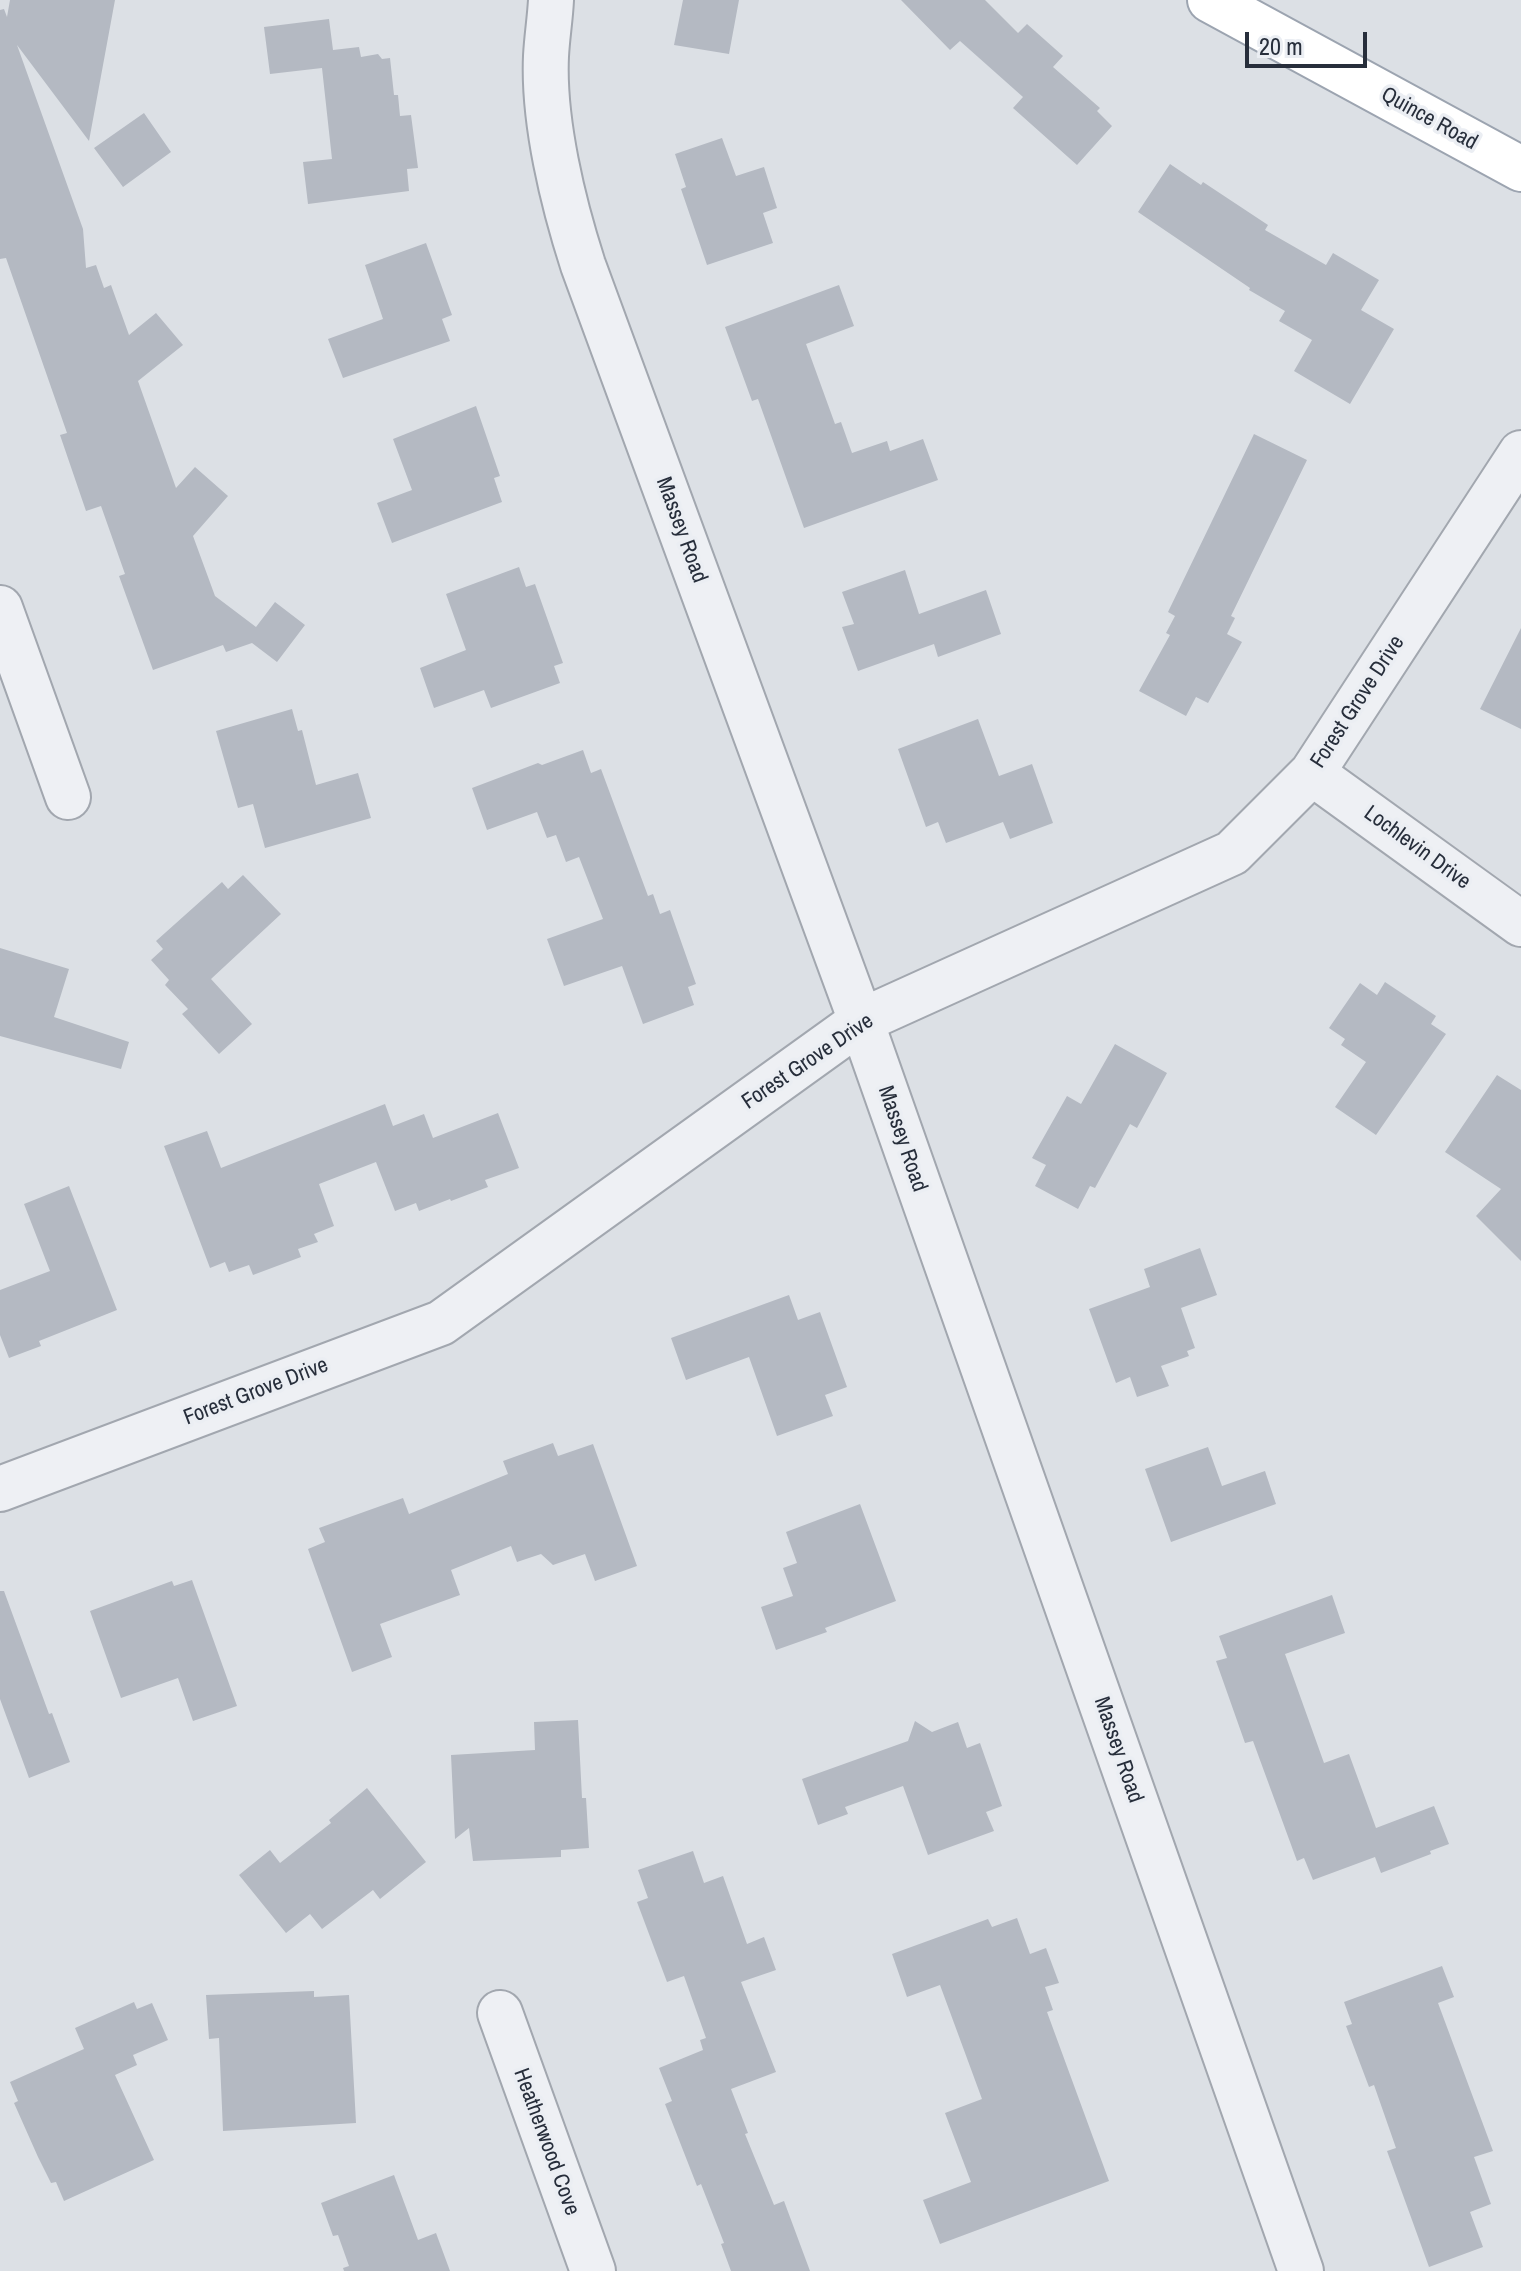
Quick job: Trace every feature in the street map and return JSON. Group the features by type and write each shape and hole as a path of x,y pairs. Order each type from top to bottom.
{"main road":[{"name":"Quince Road","path":"1210,0 1521,169"}],"street":[{"name":"Massey Road","path":"551,0 546,58 550,121 569,220 588,280 861,1021 1301,2271"},
{"name":"Forest Grove Drive","path":"0,1489 441,1323 861,1021 1232,853 1312,773 1521,453"},
{"path":"0,608 68,797"},
{"name":"Lochlevin Drive","path":"1312,773 1521,924"},
{"name":"Heatherwood Cove","path":"500,2013 593,2271"}],"building":[{"path":"10,0 115,0 89,141 17,45 83,229 86,268 96,265 104,288 111,285 129,335 156,313 183,345 138,381 176,488 195,467 228,496 193,536 215,596 256,627 275,602 305,625 277,662 252,643 226,652 223,645 153,670 119,576 125,574 101,506 86,511 60,435 67,433 6,258 0,259 0,10 4,9 7,17"},
{"path":"683,0 739,0 729,54 674,45"},
{"path":"901,0 985,0 1018,33 1027,24 1063,56 1053,67 1100,108 1097,111 1112,126 1077,165 1013,108 1023,97 960,41 950,50"},
{"path":"329,19 333,50 359,47 361,57 378,54 382,59 390,58 400,116 411,115 418,168 407,169 409,191 308,204 303,162 332,159 322,68 270,74 264,27"},
{"path":"144,113 171,152 123,187 94,148"},
{"path":"722,138 736,176 764,167 777,208 763,213 773,243 707,265 681,189 686,187 675,154"},
{"path":"1170,164 1268,225 1265,230 1326,265 1333,253 1379,280 1361,310 1394,329 1350,404 1294,371 1312,340 1279,321 1285,311 1249,290 1138,212"},
{"path":"426,243 452,315 442,319 450,341 343,378 328,339 383,319 365,265"},
{"path":"839,285 854,326 806,344 835,424 841,422 852,453 887,441 890,451 923,439 938,480 804,528 758,399 752,401 725,327"},
{"path":"476,406 500,476 494,478 502,502 392,543 377,503 412,490 393,439"},
{"path":"1254,434 1307,460 1231,616 1235,618 1227,634 1242,642 1208,703 1196,697 1186,716 1139,691 1170,635 1166,633 1175,616 1168,612"},
{"path":"519,567 526,587 535,584 563,663 554,666 560,683 491,708 484,690 434,708 420,668 466,650 446,594"},
{"path":"905,570 919,614 986,590 1001,634 938,657 934,644 858,671 842,627 854,624 842,592"},
{"path":"1521,628 1521,729 1480,709"},
{"path":"292,709 298,731 302,730 316,785 358,773 371,818 265,848 253,804 238,808 216,731"},
{"path":"978,719 999,776 1032,764 1053,823 1010,839 1003,822 946,843 938,822 926,827 898,749"},
{"path":"583,750 591,773 601,769 648,896 653,894 660,914 670,910 696,984 688,987 694,1005 643,1024 622,966 564,986 547,939 603,919 579,857 566,862 556,835 547,838 537,812 487,830 472,788"},
{"path":"243,875 281,914 211,979 252,1024 219,1054 182,1014 188,1009 165,985 169,980 151,960 163,949 156,941 222,882 228,889"},
{"path":"0,948 69,969 54,1017 129,1042 121,1069 0,1036"},
{"path":"1385,982 1436,1016 1431,1024 1446,1034 1376,1135 1335,1107 1366,1062 1341,1045 1345,1039 1329,1028 1360,983 1377,995"},
{"path":"1115,1044 1167,1073 1137,1128 1130,1124 1095,1188 1090,1186 1078,1209 1035,1186 1046,1165 1032,1158 1067,1096 1081,1104"},
{"path":"1497,1075 1521,1090 1521,1261 1476,1216 1501,1189 1445,1152"},
{"path":"385,1104 393,1126 424,1114 433,1138 498,1113 519,1168 485,1180 488,1187 451,1201 419,1211 416,1203 395,1211 376,1162 319,1184 334,1226 314,1234 318,1242 298,1249 301,1257 253,1275 249,1265 229,1272 225,1262 210,1268 164,1146 207,1131 221,1168"},
{"path":"69,1186 117,1310 39,1341 41,1346 9,1358 0,1335 0,1290 50,1271 24,1204"},
{"path":"1200,1248 1217,1295 1181,1308 1195,1348 1187,1351 1189,1356 1161,1366 1169,1386 1137,1397 1130,1377 1116,1383 1089,1309 1150,1287 1144,1269"},
{"path":"789,1295 798,1320 820,1312 847,1387 825,1395 833,1416 777,1436 749,1357 686,1380 671,1338"},
{"path":"553,1443 558,1456 593,1444 637,1566 595,1581 585,1554 553,1565 541,1554 517,1562 511,1546 451,1570 460,1595 380,1624 392,1657 352,1672 308,1549 325,1542 319,1528 403,1498 409,1514 508,1474 503,1461"},
{"path":"1208,1447 1222,1486 1265,1471 1276,1504 1171,1542 1145,1469"},
{"path":"860,1504 896,1601 825,1628 827,1632 776,1650 761,1607 793,1596 783,1568 797,1563 786,1532"},
{"path":"192,1580 237,1706 193,1721 178,1678 121,1698 90,1611 172,1581 174,1586"},
{"path":"0,1591 4,1591 70,1762 29,1778 0,1699"},
{"path":"1332,1595 1345,1633 1285,1654 1324,1763 1349,1754 1376,1828 1434,1806 1449,1844 1381,1873 1375,1857 1313,1880 1304,1858 1297,1861 1253,1741 1245,1743 1216,1661 1227,1658 1219,1636"},
{"path":"578,1720 582,1798 586,1798 589,1848 561,1850 561,1857 473,1861 469,1828 455,1839 451,1755 535,1750 534,1722"},
{"path":"915,1721 932,1732 958,1722 967,1748 980,1743 1002,1806 986,1812 994,1831 928,1855 903,1786 845,1807 848,1814 818,1825 802,1779 908,1741"},
{"path":"367,1788 426,1862 380,1899 373,1890 322,1929 310,1914 286,1933 239,1875 270,1850 280,1863 331,1823 329,1820"},
{"path":"693,1851 704,1883 723,1876 747,1944 764,1937 776,1970 741,1982 776,2072 731,2089 748,2133 745,2134 774,2205 784,2201 810,2271 731,2271 721,2244 724,2243 701,2184 697,2186 665,2104 672,2101 659,2068 703,2050 700,2040 706,2038 684,1976 667,1982 637,1902 648,1898 638,1870"},
{"path":"1017,1918 1030,1954 1046,1948 1059,1983 1045,1987 1053,2010 1047,2012 1109,2181 940,2244 923,2200 971,2182 945,2113 982,2099 940,1985 907,1997 892,1954 988,1919 992,1927"},
{"path":"1442,1966 1454,1997 1438,2003 1493,2151 1474,2157 1491,2204 1470,2212 1483,2247 1429,2267 1387,2151 1396,2148 1374,2085 1369,2087 1346,2026 1352,2024 1344,2002"},
{"path":"314,1991 314,1997 349,1995 356,2123 223,2131 219,2038 209,2039 206,1995"},
{"path":"134,2002 137,2009 152,2003 168,2040 133,2055 137,2065 115,2075 154,2160 64,2201 56,2182 51,2183 38,2157 14,2103 18,2101 10,2082 84,2049 75,2028"},
{"path":"394,2175 418,2240 436,2233 450,2271 344,2271 343,2268 349,2266 338,2235 333,2236 321,2203"}]}
